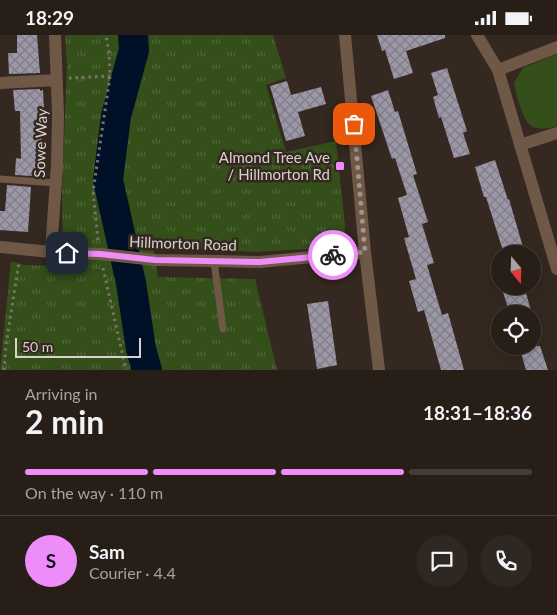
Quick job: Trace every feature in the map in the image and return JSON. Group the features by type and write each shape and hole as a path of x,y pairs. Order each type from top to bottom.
{"street":[{"name":"Sowe Way","path":"51,252 58,114 55,35"},
{"path":"345,35 365,252 379,370"},
{"path":"477,35 498,70 557,269"},
{"path":"498,70 557,47"},
{"path":"0,83 56,80"},
{"path":"520,145 557,133"},
{"name":"Hillmorton Road","path":"0,247 155,260 260,262 365,252"}],"lane":[{"path":"0,179 55,183"},
{"path":"214,261 223,329"}],"path":[{"path":"106,35 110,76 93,192 100,254 126,370"},
{"path":"56,80 110,76"},
{"path":"4,370 21,248"}],"green space":[{"path":"65,35 273,35 286,78 266,85 286,152 336,141 345,226 343,247 253,252 153,245 158,277 255,279 277,370 0,370 11,261 24,265 63,266 62,190 67,65"},
{"path":"557,54 557,126 542,129 536,128 531,126 524,117 514,83 523,68"}],"building":[{"path":"17,35 37,35 40,73 9,74 8,53 17,53"},
{"path":"377,35 445,35 445,38 406,51 413,73 394,79 385,50 382,51"},
{"path":"447,68 467,131 463,133 470,154 454,158 433,97 438,95 431,73"},
{"path":"287,81 291,95 321,87 326,104 298,112 305,136 286,141 270,86"},
{"path":"40,89 40,91 43,90 44,109 41,109 42,173 32,172 32,176 15,175 16,158 21,159 20,111 15,111 13,90"},
{"path":"388,90 395,112 398,111 417,174 413,175 428,222 422,224 434,263 427,265 442,315 448,313 464,370 441,370 424,310 418,312 409,281 416,279 404,238 409,237 398,198 407,195 395,158 392,159 371,96"},
{"path":"495,160 522,245 501,245 475,167"},
{"path":"7,185 31,187 28,232 0,230 0,211 5,211"},
{"path":"504,295 527,295 529,305 507,305"},
{"path":"328,301 337,365 317,369 307,304"},
{"path":"541,349 548,370 526,370 522,355 541,355"}],"waterway":[{"path":"133,35 134,50 116,116 108,180 131,283 141,349 147,370"}],"way so far":[{"path":"333,255 365,252 354,124"}],"place":[{"name":"Almond Tree Ave / Hillmorton Rd","path":"340,166"}],"route":[{"path":"67,253 100,254 155,260 260,262 333,255"}]}
